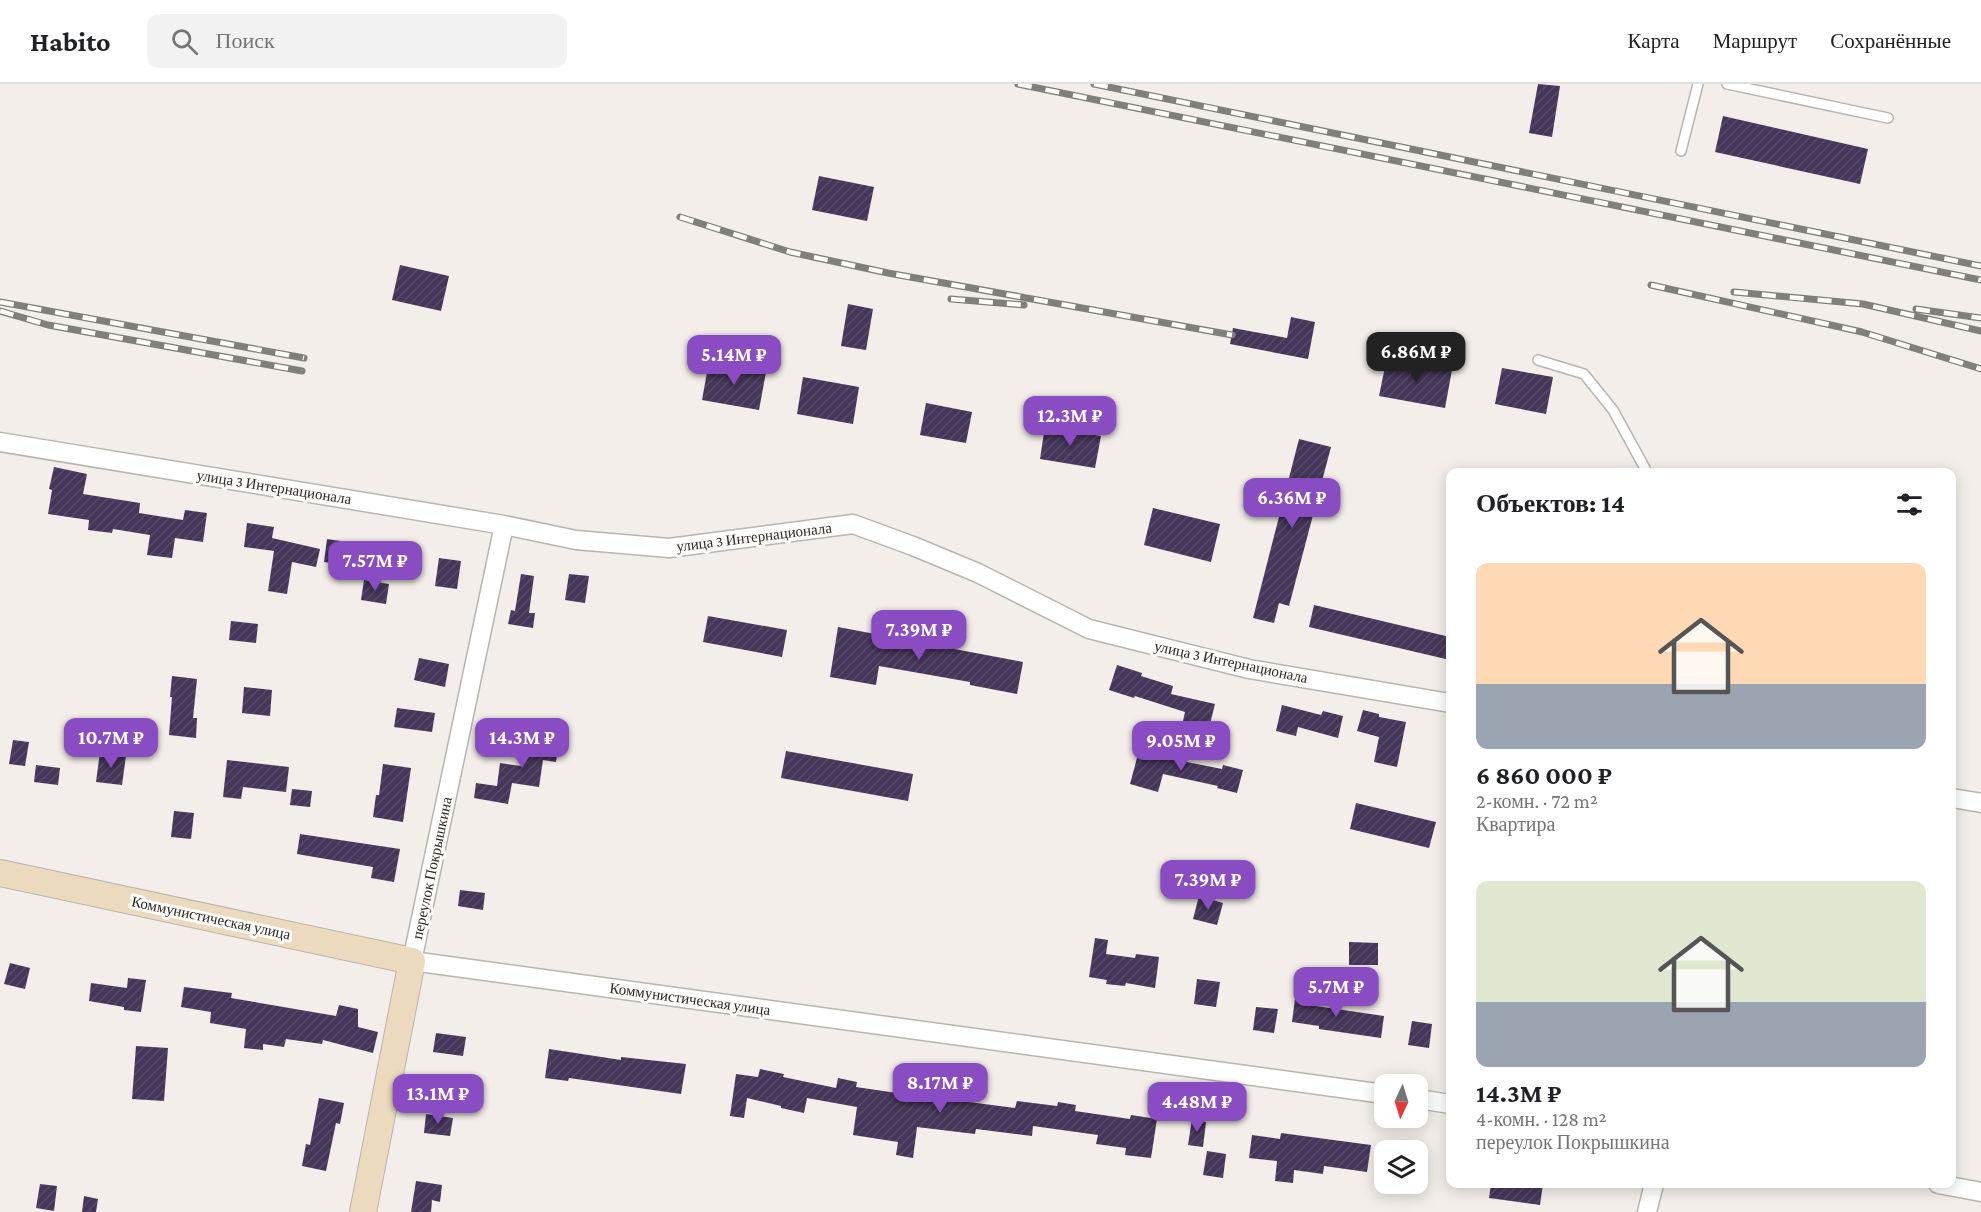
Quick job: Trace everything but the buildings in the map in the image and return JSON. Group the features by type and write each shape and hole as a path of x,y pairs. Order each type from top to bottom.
{"street":[{"name":"улица 3 Интернационала","path":"0,442 504,525 576,540 669,548 853,524 978,573 1089,629 1249,669 1446,702"},
{"name":"переулок Покрышкина","path":"363,1212 412,962 504,525"},
{"path":"1956,799 1981,803"},
{"name":"Коммунистическая улица","path":"0,873 412,962 1374,1093"},
{"path":"1428,1101 1446,1103"},
{"path":"1956,1187 1981,1192"},
{"path":"1647,1212 1653,1188"}],"lane":[{"path":"1681,151 1698,84"},
{"path":"1727,84 1888,118"},
{"path":"1538,360 1584,374 1613,410 1645,468"}],"railway":[{"path":"1018,84 1981,280"},
{"path":"1094,84 1981,266"},
{"path":"680,217 790,252 888,273 1232,335"},
{"path":"1651,285 1862,332 1981,369"},
{"path":"1734,292 1863,304 1981,331"},
{"path":"951,299 1024,305"},
{"path":"0,302 304,358"},
{"path":"1916,309 1981,318"},
{"path":"0,311 48,325 302,371"}]}
